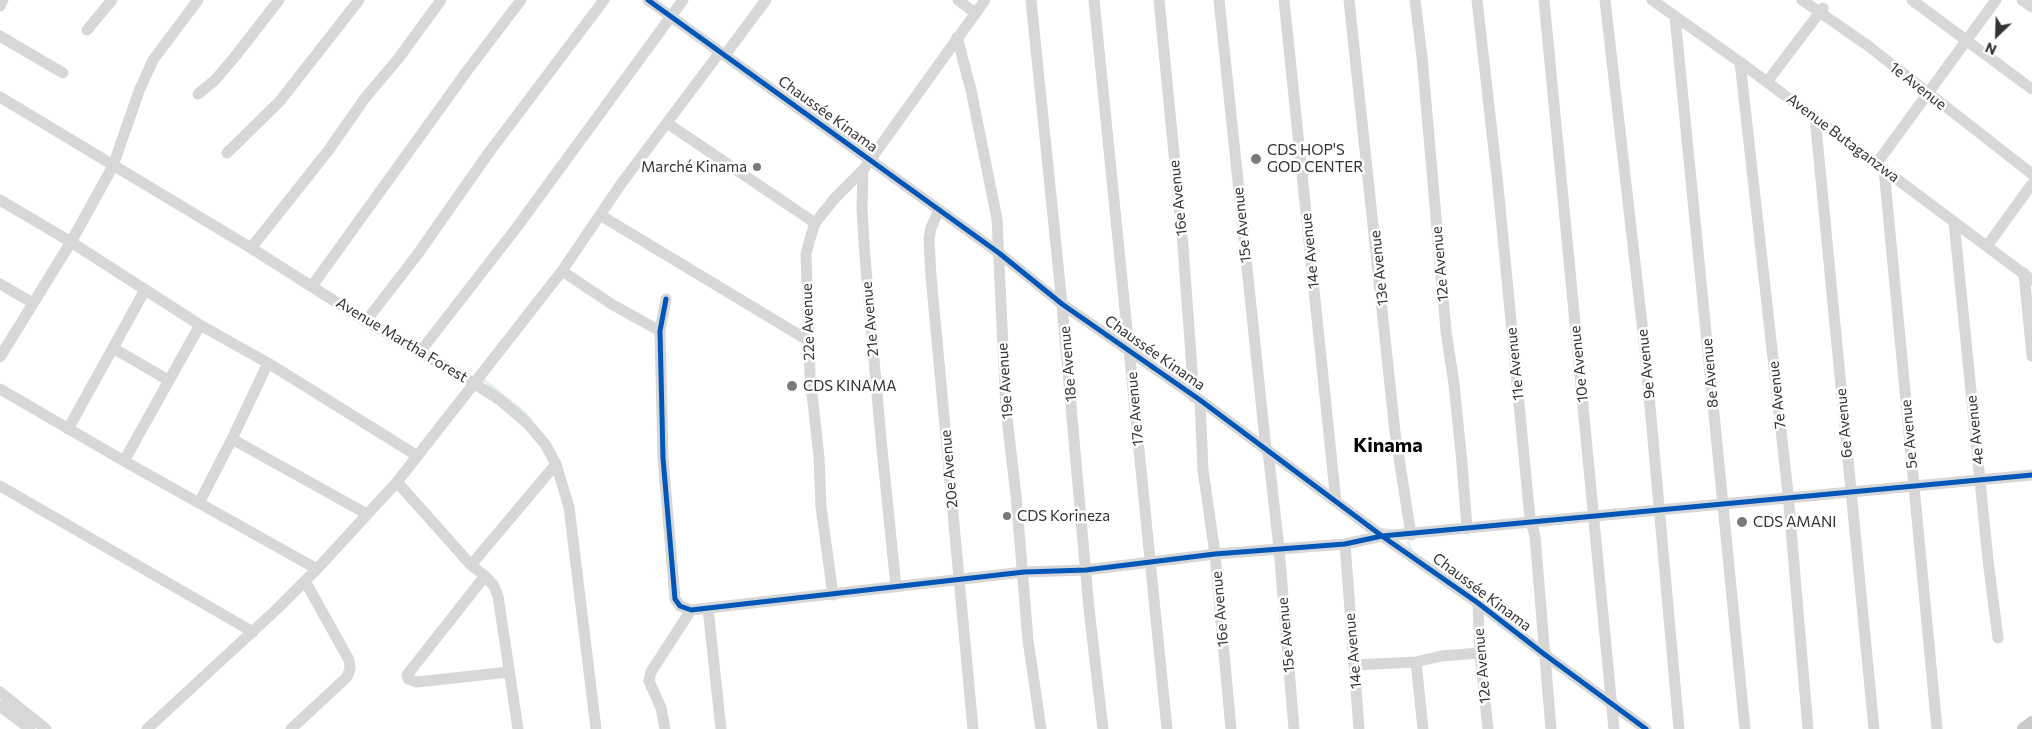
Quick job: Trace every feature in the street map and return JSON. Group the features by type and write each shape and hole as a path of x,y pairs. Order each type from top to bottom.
{"main road":[{"path":"2024,729 2032,722"}],"street":[{"path":"0,6 2,0"},
{"path":"88,30 112,0"},
{"path":"0,357 71,242 113,166 139,91 153,60 198,0"},
{"path":"198,94 215,80 234,59 280,0"},
{"path":"227,153 266,116 296,83 359,0"},
{"path":"251,248 328,151 365,98 398,59 441,0"},
{"path":"312,286 467,71 521,0"},
{"path":"366,320 417,255 490,151 604,0"},
{"name":"Chaussée Kinama","path":"648,0 999,253 1062,304 1197,398 1382,536 1478,603 1646,729"},
{"path":"420,352 518,227 683,0"},
{"path":"147,729 253,632 305,581 397,482 416,454 475,384 562,271 667,123 766,0"},
{"path":"958,0 975,13"},
{"name":"22e Avenue","path":"833,595 821,508 819,457 810,375 806,254 815,223 835,198 863,170 985,0"},
{"name":"18e Avenue","path":"1031,0 1062,304 1088,609 1103,729"},
{"name":"17e Avenue","path":"1094,0 1167,729"},
{"name":"16e Avenue","path":"1159,0 1203,470 1215,554 1231,729"},
{"name":"15e Avenue","path":"1220,0 1279,548 1294,729"},
{"name":"14e Avenue","path":"1284,0 1336,502"},
{"name":"13e Avenue","path":"1349,0 1395,432 1410,532"},
{"name":"12e Avenue","path":"1414,0 1422,57 1446,331 1454,384 1467,527"},
{"name":"11e Avenue","path":"1477,0 1498,186 1531,520 1535,536 1551,729"},
{"name":"10e Avenue","path":"1544,0 1614,729"},
{"name":"9e Avenue","path":"1606,0 1660,508 1679,729"},
{"name":"Avenue Butaganzwa","path":"1652,0 1815,117 2028,276"},
{"name":"1e Avenue","path":"1802,0 1821,10 2032,174"},
{"path":"1912,0 2032,88"},
{"path":"1881,166 1927,93 1996,0"},
{"path":"2022,0 2032,8"},
{"path":"1767,82 1821,10"},
{"name":"8e Avenue","path":"1675,16 1745,729"},
{"path":"0,36 63,73"},
{"name":"19e Avenue","path":"957,37 971,90 997,219 1006,410 1024,572 1028,633 1040,729"},
{"name":"7e Avenue","path":"1740,62 1788,496 1808,729"},
{"name":"Avenue Martha Forest","path":"0,97 251,248 366,320 475,384 500,400 528,424 545,444 556,464 569,507 596,729"},
{"name":"6e Avenue","path":"1815,117 1874,729"},
{"path":"667,123 815,223"},
{"name":"5e Avenue","path":"1881,166 1937,729"},
{"name":"21e Avenue","path":"863,170 862,209 865,257 896,586"},
{"path":"1987,246 2032,184"},
{"path":"0,200 71,242 200,325 268,363 416,454"},
{"name":"20e Avenue","path":"939,210 931,228 929,239 931,276 973,729"},
{"path":"600,215 809,341"},
{"name":"4e Avenue","path":"1954,222 1998,638"},
{"path":"562,271 613,305 660,331"},
{"path":"2028,276 2032,356"},
{"path":"0,284 33,303"},
{"path":"68,429 145,290"},
{"path":"666,298 660,331 663,458 676,599 680,606 691,610 1024,572 1086,570 1215,554 1345,544 1410,532 1980,477 2032,475"},
{"path":"124,461 200,325"},
{"path":"113,348 168,380"},
{"path":"199,503 268,363"},
{"path":"0,389 317,569"},
{"path":"232,439 367,514"},
{"path":"471,565 556,464"},
{"path":"397,482 471,565 494,586 498,596 517,729"},
{"path":"0,486 253,632"},
{"name":"14e Avenue","path":"1345,544 1359,729"},
{"path":"485,576 407,675 408,679 417,682 509,672"},
{"path":"291,729 347,677 350,669 349,660 305,581"},
{"name":"12e Avenue","path":"1478,603 1480,653 1488,729"},
{"path":"708,608 721,729"},
{"path":"665,729 661,708 649,681 652,672 691,610"},
{"path":"1354,665 1416,662 1440,656 1480,653"},
{"path":"1416,662 1423,729"},
{"path":"0,692 46,729"},
{"path":"0,706 30,729"}],"waterway":[{"path":"481,378 525,413 531,420"},
{"path":"1379,529 1391,530"},
{"path":"1408,542 1412,552"}],"cycle path":[{"path":"648,0 999,253 1062,304 1200,400 1382,536 1478,603 1646,729"},
{"path":"666,299 660,331 663,458 675,599 680,606 691,610 1024,572 1086,570 1215,554 1345,544 1382,536 2032,475"}],"place":[{"name":"CDS HOP'S GOD CENTER","path":"1256,159"},
{"name":"Marché Kinama","path":"757,167"},
{"name":"CDS KINAMA","path":"792,386"},
{"name":"CDS Korineza","path":"1007,516"},
{"name":"CDS AMANI","path":"1742,522"}],"district":[{"name":"Kinama","path":"1388,445"}]}
